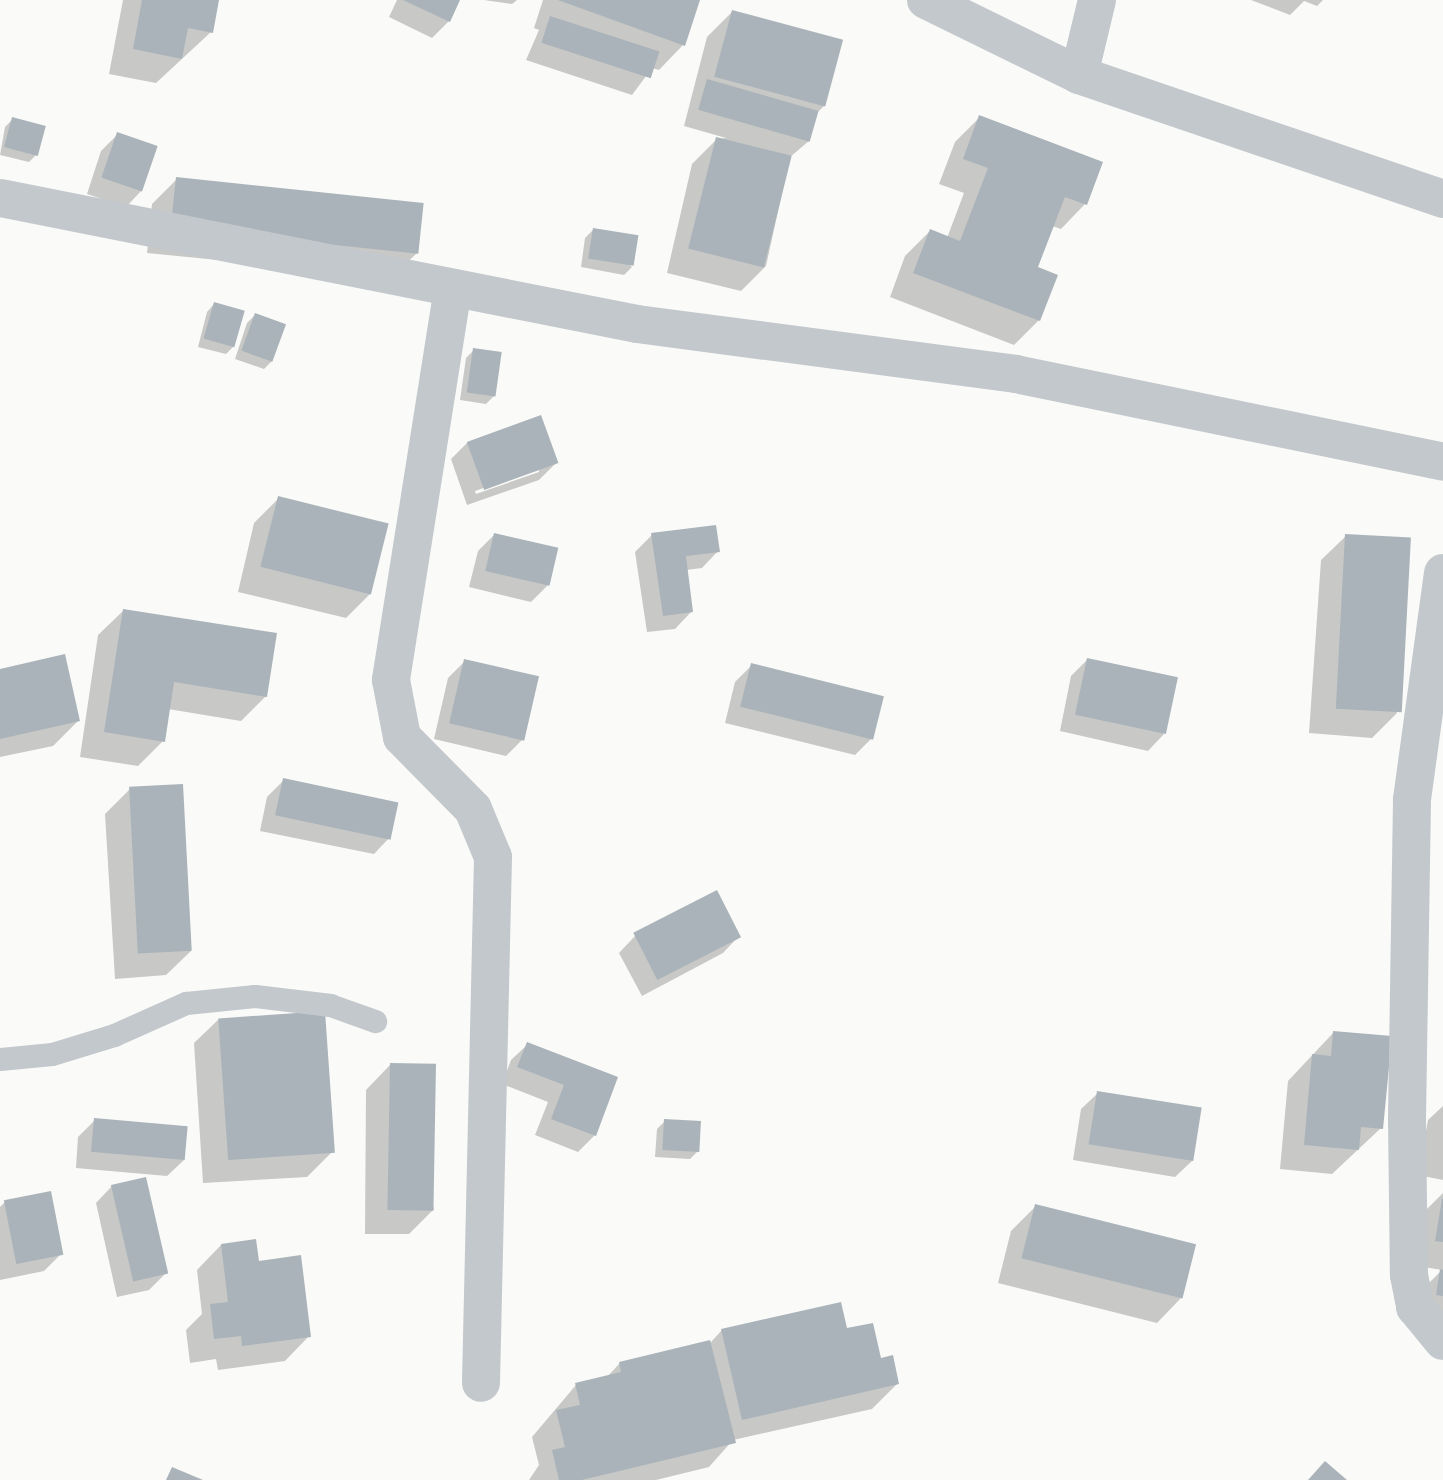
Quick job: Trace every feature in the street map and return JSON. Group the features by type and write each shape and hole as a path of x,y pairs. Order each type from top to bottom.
{"street":[{"path":"926,0 1079,75 1443,199"},
{"path":"1079,75 1097,0"},
{"path":"0,198 637,324 1016,374 1443,462"},
{"path":"453,288 391,680 402,737 473,809 493,857 481,1383"},
{"path":"1443,573 1412,800 1407,1119 1409,1275 1415,1307 1443,1341"}],"lane":[{"path":"0,1059 52,1054 114,1035 186,1003 255,996 330,1005 375,1021"}],"building":[{"path":"142,0 219,0 213,33 188,28 182,59 133,49"},
{"path":"403,0 460,0 450,22"},
{"path":"558,0 700,0 685,46"},
{"path":"732,10 843,40 825,106 714,77"},
{"path":"550,16 659,52 651,78 541,43"},
{"path":"707,79 819,111 810,142 698,110"},
{"path":"979,115 1103,162 1087,205 1065,197 1038,267 1058,275 1040,321 913,273 930,229 960,241 988,168 963,159"},
{"path":"12,117 46,126 38,156 4,147"},
{"path":"117,132 158,146 142,191 101,177"},
{"path":"716,137 792,156 764,267 688,249"},
{"path":"176,177 424,203 418,254 171,228"},
{"path":"593,228 638,235 634,266 588,259"},
{"path":"214,302 245,311 234,347 204,339"},
{"path":"255,313 286,324 272,362 241,351"},
{"path":"473,348 502,352 495,397 467,393"},
{"path":"541,415 558,463 484,490 467,442"},
{"path":"278,496 389,524 371,594 260,567"},
{"path":"716,525 720,552 686,556 693,612 663,616 651,533"},
{"path":"494,533 558,548 550,586 485,571"},
{"path":"1345,534 1411,537 1402,712 1336,709"},
{"path":"123,609 277,633 267,697 174,682 165,742 104,732"},
{"path":"65,654 80,721 0,739 0,669"},
{"path":"1087,658 1178,677 1166,734 1075,715"},
{"path":"464,659 539,676 524,741 449,723"},
{"path":"751,663 884,696 873,740 740,707"},
{"path":"283,778 398,803 391,840 275,815"},
{"path":"183,784 192,951 138,954 129,787"},
{"path":"717,890 741,937 657,980 633,933"},
{"path":"325,1011 335,1153 228,1160 218,1018"},
{"path":"1333,1031 1392,1036 1383,1129 1361,1127 1359,1150 1304,1145 1312,1054 1331,1056"},
{"path":"527,1042 618,1077 596,1136 551,1119 564,1085 517,1067"},
{"path":"390,1063 436,1064 433,1211 387,1210"},
{"path":"1097,1091 1202,1108 1193,1161 1089,1144"},
{"path":"94,1118 188,1126 185,1160 91,1152"},
{"path":"664,1119 701,1121 699,1152 662,1150"},
{"path":"146,1177 168,1273 133,1282 111,1185"},
{"path":"51,1191 63,1255 16,1264 4,1200"},
{"path":"1443,1199 1443,1242 1435,1241"},
{"path":"1035,1204 1196,1244 1183,1298 1021,1258"},
{"path":"256,1239 259,1261 301,1255 311,1337 242,1346 241,1336 214,1339 210,1304 228,1302 221,1244"},
{"path":"1440,1269 1443,1270 1443,1296 1436,1295"},
{"path":"841,1302 847,1328 873,1323 881,1358 893,1355 899,1384 742,1420 721,1329"},
{"path":"710,1340 736,1443 582,1480 559,1480 552,1450 565,1447 556,1410 580,1405 575,1383 621,1372 619,1362"},
{"path":"1325,1461 1347,1480 1308,1480"},
{"path":"172,1467 203,1480 166,1480"}]}
